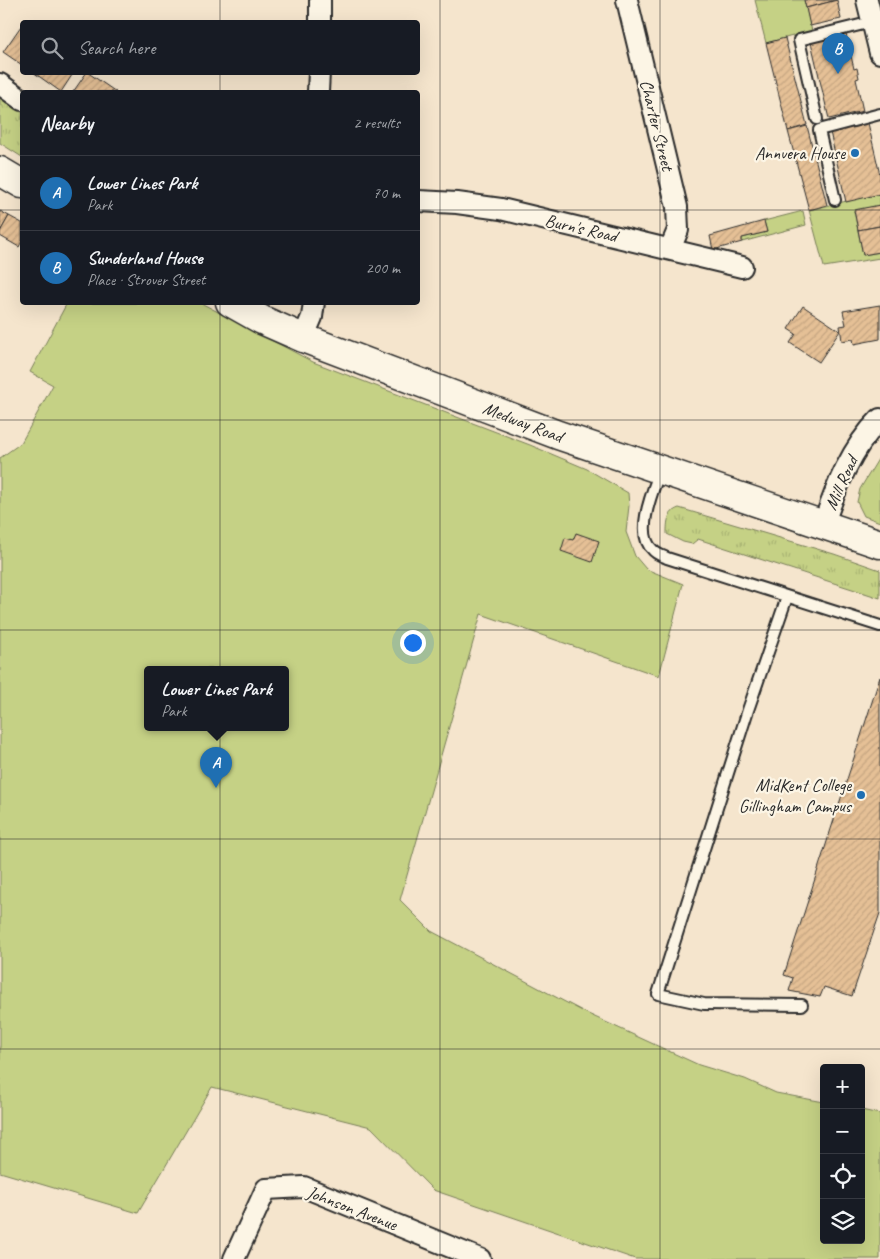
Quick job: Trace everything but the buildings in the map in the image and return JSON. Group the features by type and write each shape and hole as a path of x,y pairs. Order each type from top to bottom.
{"main road":[{"path":"0,171 20,183"},
{"name":"Medway Road","path":"235,305 262,320 303,338 558,435 880,544"}],"street":[{"path":"320,0 320,20"},
{"name":"Charter Street","path":"627,0 677,207 678,230 670,249"},
{"path":"867,0 880,53"},
{"path":"318,75 318,90"},
{"path":"0,84 20,99"},
{"name":"Burn's Road","path":"420,201 457,203 501,209 742,268"},
{"path":"303,338 312,317 314,305"},
{"name":"Mill Road","path":"824,526 836,488 855,451 868,431 880,419"},
{"name":"Johnson Avenue","path":"234,1259 266,1189 304,1187 480,1259"}],"lane":[{"path":"817,119 799,40 872,22"},
{"path":"835,200 819,130 880,114"},
{"path":"660,470 647,506 645,524 646,537 652,550 667,558 880,626"},
{"path":"787,597 748,710 658,994 704,1004 802,1005"}],"green space":[{"path":"755,0 804,0 812,31 766,43"},
{"path":"0,90 20,98 20,156 0,143"},
{"path":"880,193 880,205 854,211 863,255 880,252 880,258 824,267 809,210"},
{"path":"803,211 806,225 742,242 742,238 767,232 764,221"},
{"path":"66,305 205,305 313,362 530,445 587,469 628,493 629,506 626,532 635,556 646,569 683,584 659,676 481,614 400,900 431,931 586,1013 699,1065 745,1079 776,1093 820,1101 820,1244 865,1244 865,1111 880,1114 880,1259 635,1259 433,1190 371,1127 212,1087 138,1213 0,1172 0,458 21,443 53,385 30,372"},
{"path":"880,456 880,522 864,516 857,502 860,489"},
{"path":"679,508 834,554 880,570 880,598 698,539 692,544 683,542 667,534 670,515"}],"place":[{"name":"Sunderland House","path":"838,74"},
{"name":"Annvera House","path":"855,153"},
{"name":"Lower Lines Park","path":"216,788"},
{"name":"MidKent College Gillingham Campus","path":"861,795"}]}
